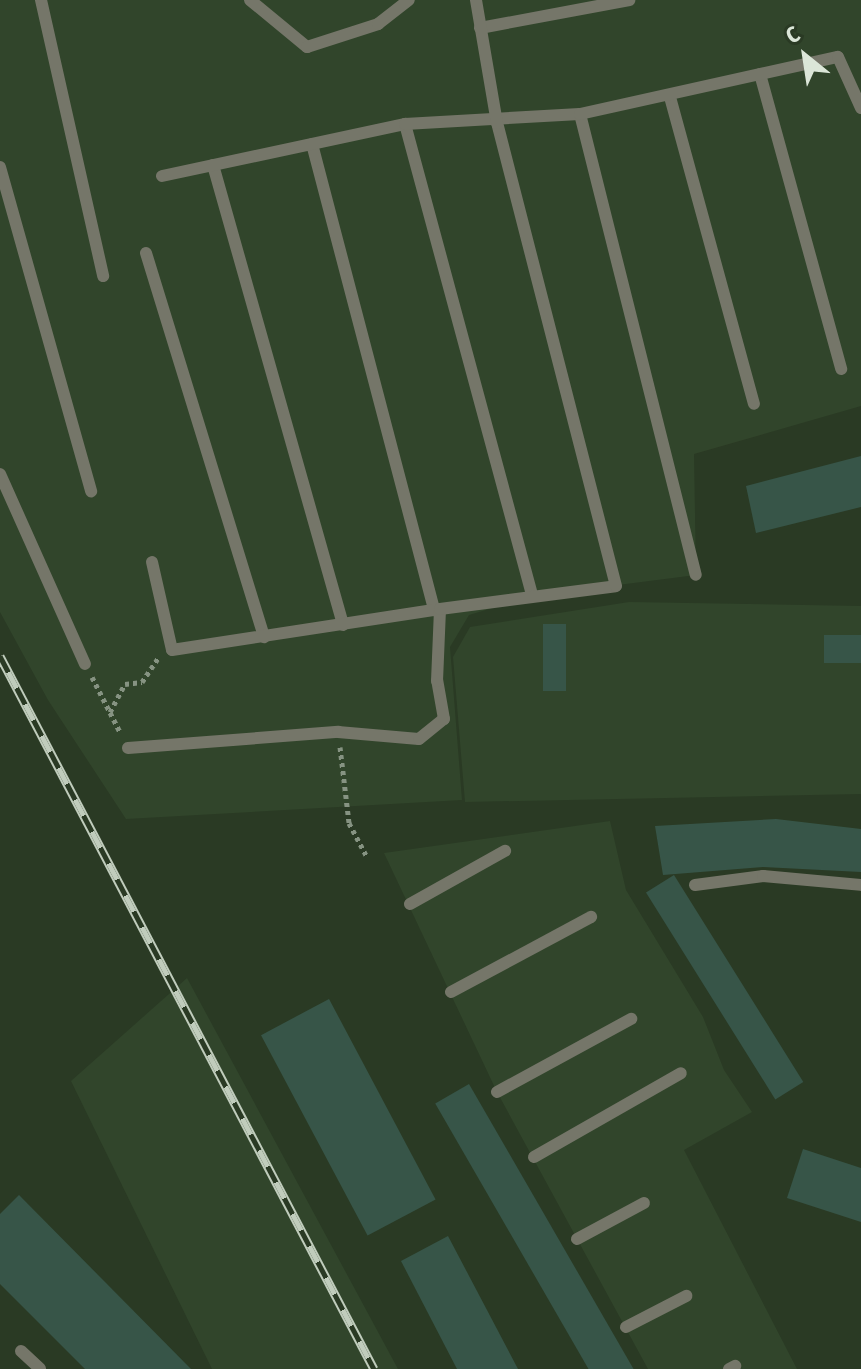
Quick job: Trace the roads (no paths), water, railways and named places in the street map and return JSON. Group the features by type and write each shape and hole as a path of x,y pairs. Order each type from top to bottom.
{"lane":[{"path":"41,0 103,276"},
{"path":"250,0 307,47 378,24 409,0"},
{"path":"152,562 172,650 616,586 497,123 476,0"},
{"path":"480,28 629,0"},
{"path":"162,176 405,124 497,123 580,114 670,97 838,57 861,108"},
{"path":"760,74 841,369"},
{"path":"670,97 754,404"},
{"path":"580,114 696,575"},
{"path":"405,124 532,596"},
{"path":"128,748 338,732 419,739 444,719 437,681 437,610 312,144"},
{"path":"213,165 343,625"},
{"path":"0,167 91,491"},
{"path":"146,253 264,637"},
{"path":"0,474 85,664"},
{"path":"410,904 505,851"},
{"path":"695,885 763,876 861,885"},
{"path":"451,992 591,917"},
{"path":"497,1092 631,1019"},
{"path":"534,1157 681,1073"},
{"path":"577,1239 644,1203"},
{"path":"626,1327 686,1296"},
{"path":"21,1351 40,1369"}],"railway":[{"path":"0,656 374,1369"}]}
